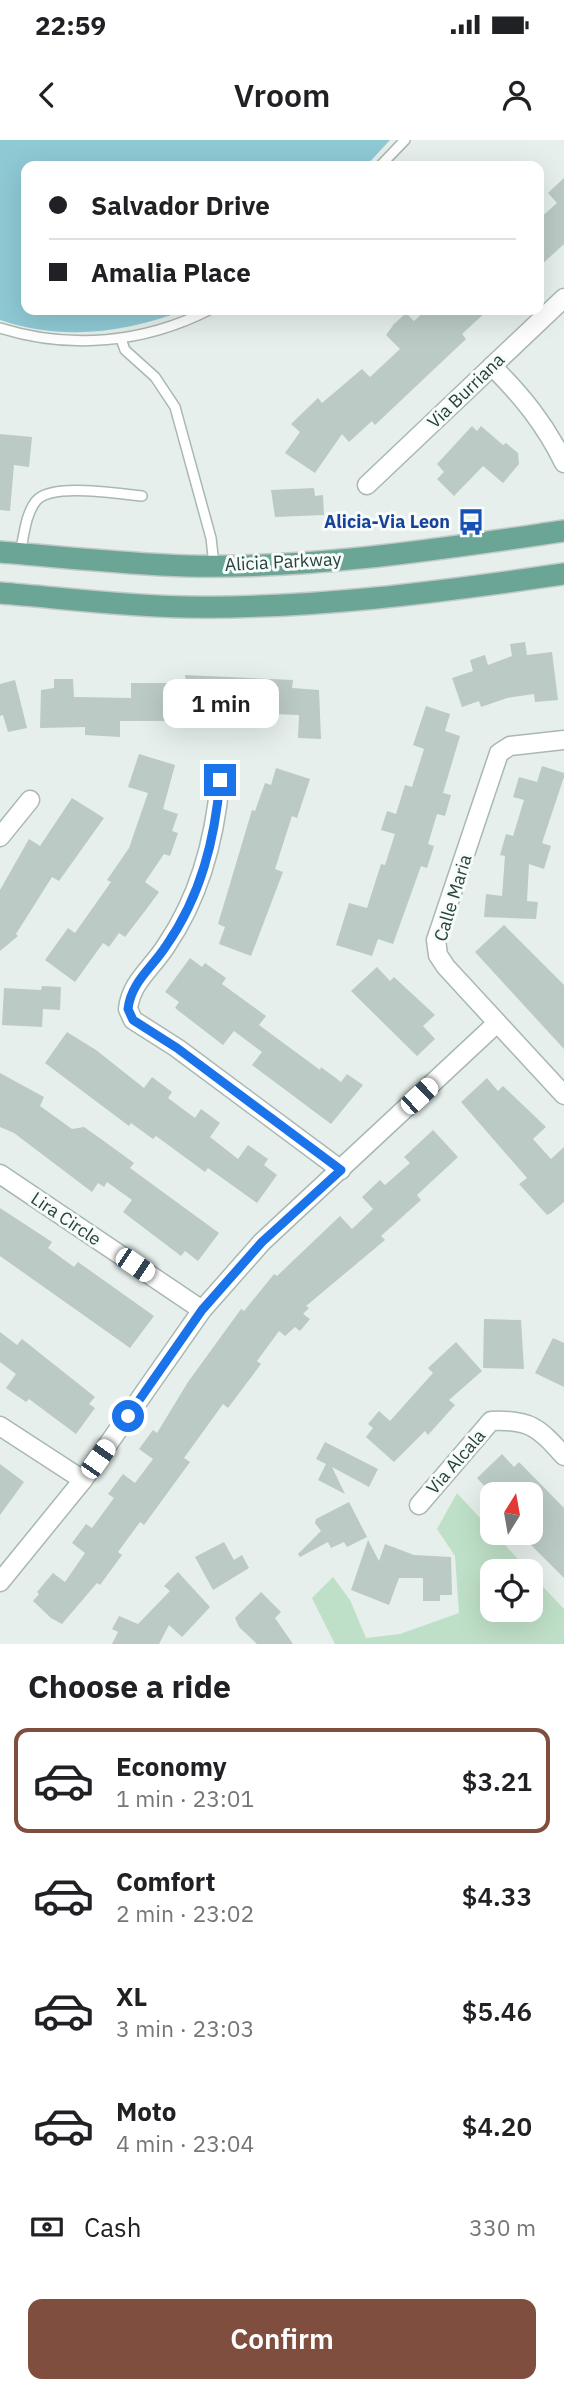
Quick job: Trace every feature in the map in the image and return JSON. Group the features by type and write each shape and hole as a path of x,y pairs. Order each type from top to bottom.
{"main road":[{"name":"Alicia Parkway","path":"10,553 214,565 315,562 445,548 564,531"},
{"path":"0,593 186,607 318,603 432,593 564,574"}],"street":[{"name":"Via Burriana","path":"367,485 564,298"},
{"path":"492,366 526,399 550,433 564,463"},
{"name":"Calle Maria","path":"564,740 510,746 499,753 436,940 438,956 564,1095"},
{"path":"220,780 217,823 190,905 166,946 137,982 128,1009 133,1020 177,1048 341,1170"},
{"path":"0,837 30,800"},
{"path":"0,1582 83,1480 202,1310 262,1242 497,1023"},
{"name":"Lira Circle","path":"0,1174 202,1310"},
{"name":"Via Alcala","path":"419,1505 491,1421 517,1420 540,1429 564,1456"},
{"path":"0,1426 83,1480"}],"lane":[{"path":"385,161 405,140"},
{"path":"0,328 21,335 63,340 121,339 199,315"},
{"path":"121,339 125,350 155,377 175,407 211,538 214,565"},
{"path":"10,553 36,501 44,494 58,490 142,496"}],"green space":[{"path":"457,1493 480,1518 480,1545 505,1545 518,1559 480,1559 480,1622 543,1622 543,1587 564,1609 564,1644 335,1644 312,1598 333,1577 350,1600 366,1638 400,1634 459,1613 455,1556 437,1529"}],"water":[{"path":"0,140 390,140 371,161 21,161 21,315 171,315 140,324 93,332 47,331 0,320"}],"building":[{"path":"564,178 564,244 544,262 544,215 557,203 548,193"},
{"path":"404,315 408,315 414,321 421,315 483,315 462,334 466,339 375,425 372,421 349,442 342,434 315,473 285,453 300,432 291,424 318,398 322,403 362,369 370,377 400,349 386,335 394,324"},
{"path":"472,426 477,431 481,426 503,445 506,443 518,453 519,464 503,483 483,466 454,496 437,479 444,472 437,464"},
{"path":"0,434 32,437 29,467 14,465 10,511 0,510"},
{"path":"314,488 315,496 323,495 324,515 275,517 271,490"},
{"path":"525,642 527,655 552,652 558,700 535,702 534,694 507,698 481,707 479,701 462,707 452,678 473,671 470,660 485,655 488,665 512,656 510,644"},
{"path":"185,675 293,680 292,688 319,690 321,739 298,738 299,715 272,714 272,719 232,718 232,714 170,716 170,721 120,721 120,737 85,735 85,727 40,728 41,690 54,688 54,679 73,679 74,697 131,698 131,683 186,683"},
{"path":"15,680 27,728 8,732 3,715 0,716 0,684"},
{"path":"426,706 450,714 445,731 460,736 443,793 451,795 445,816 437,814 428,844 434,846 427,868 421,866 393,944 378,939 372,956 336,945 349,903 367,908 381,864 385,865 395,834 381,830 387,811 396,814 405,785 412,787 424,749 413,745"},
{"path":"139,754 175,765 163,809 178,814 172,831 178,833 170,856 164,854 145,882 159,892 125,937 119,933 109,947 103,943 75,982 45,960 68,928 75,933 111,882 107,880 129,848 148,793 128,787"},
{"path":"542,766 564,773 564,777 542,843 551,846 544,869 529,864 527,901 538,902 536,919 484,917 486,894 502,896 505,856 500,855 506,834 513,836 524,800 513,797 519,777 537,782"},
{"path":"276,768 310,779 297,818 292,816 275,869 283,872 251,956 219,944 225,927 218,924 252,810 255,811 265,783 271,785"},
{"path":"72,798 104,818 59,881 52,877 16,934 18,936 0,951 0,890 29,839 40,846"},
{"path":"504,925 564,985 564,1049 475,952"},
{"path":"190,958 202,967 205,963 226,978 222,984 266,1016 259,1025 320,1070 321,1067 341,1082 347,1074 363,1085 331,1124 252,1065 262,1052 234,1031 223,1045 175,1008 179,1002 165,992"},
{"path":"377,967 390,981 394,977 435,1015 423,1026 435,1039 417,1056 351,991"},
{"path":"42,986 61,987 60,1010 43,1009 42,1027 2,1025 4,988 41,990"},
{"path":"67,1032 96,1050 144,1088 152,1077 172,1092 168,1098 195,1118 201,1109 220,1123 210,1137 238,1159 248,1145 268,1159 264,1165 277,1175 257,1203 208,1168 205,1172 156,1136 153,1139 131,1123 129,1126 45,1063"},
{"path":"0,1073 44,1097 40,1106 72,1129 84,1127 101,1139 134,1163 130,1168 219,1233 198,1261 185,1251 181,1256 123,1212 132,1200 107,1182 104,1187 98,1183 92,1192 14,1133 0,1127"},
{"path":"487,1078 498,1091 503,1086 546,1127 533,1139 551,1159 564,1147 564,1202 547,1215 519,1184 527,1178 461,1102"},
{"path":"433,1130 458,1157 417,1195 421,1200 381,1236 385,1240 306,1306 309,1308 303,1314 310,1319 300,1331 295,1327 285,1336 279,1331 257,1361 261,1364 228,1408 223,1404 184,1458 190,1462 144,1525 140,1522 118,1552 122,1555 100,1585 97,1583 62,1624 51,1618 33,1601 39,1594 37,1592 53,1573 65,1582 85,1553 72,1543 86,1524 92,1528 114,1498 108,1494 123,1474 135,1483 153,1459 139,1449 153,1430 157,1433 188,1382 241,1309 244,1311 274,1274 277,1276 340,1216 352,1229 373,1209 362,1197 380,1180 385,1185 410,1163 404,1157"},
{"path":"0,1208 52,1242 48,1248 74,1267 78,1262 154,1316 130,1348 0,1256"},
{"path":"484,1319 521,1320 524,1369 483,1368"},
{"path":"0,1332 17,1345 22,1339 95,1397 89,1404 95,1408 76,1434 29,1399 26,1402 6,1388 16,1374 0,1362"},
{"path":"553,1338 564,1343 564,1387 535,1373"},
{"path":"456,1342 482,1371 449,1400 455,1405 428,1435 425,1431 394,1462 366,1437 373,1428 368,1424 379,1411 390,1421 433,1373 428,1368"},
{"path":"325,1442 378,1469 369,1487 332,1467 345,1494 318,1480 326,1464 316,1459"},
{"path":"502,1454 514,1467 519,1462 539,1482 481,1482 477,1478"},
{"path":"0,1464 24,1482 0,1515"},
{"path":"543,1487 564,1508 564,1578 531,1545 543,1545"},
{"path":"349,1502 367,1537 347,1547 344,1542 331,1548 328,1542 300,1557 298,1554 321,1531 315,1523 316,1519"},
{"path":"368,1540 379,1561 385,1544 414,1555 451,1557 452,1595 440,1595 440,1601 423,1601 423,1578 399,1578 389,1605 351,1590"},
{"path":"224,1542 234,1560 242,1555 249,1568 213,1590 195,1557"},
{"path":"178,1572 210,1607 182,1637 169,1625 159,1644 112,1644 118,1632 112,1629 119,1616 138,1624 170,1591 164,1586"},
{"path":"261,1592 281,1612 275,1618 293,1644 257,1644 239,1627 235,1618"}],"place":[{"name":"Alicia-Via Leon","path":"471,522"}],"route":[{"path":"128,1416 202,1310 262,1242 341,1170 177,1048 133,1020 128,1009 129,999 137,982 166,946 190,905 217,823 220,780"}]}
